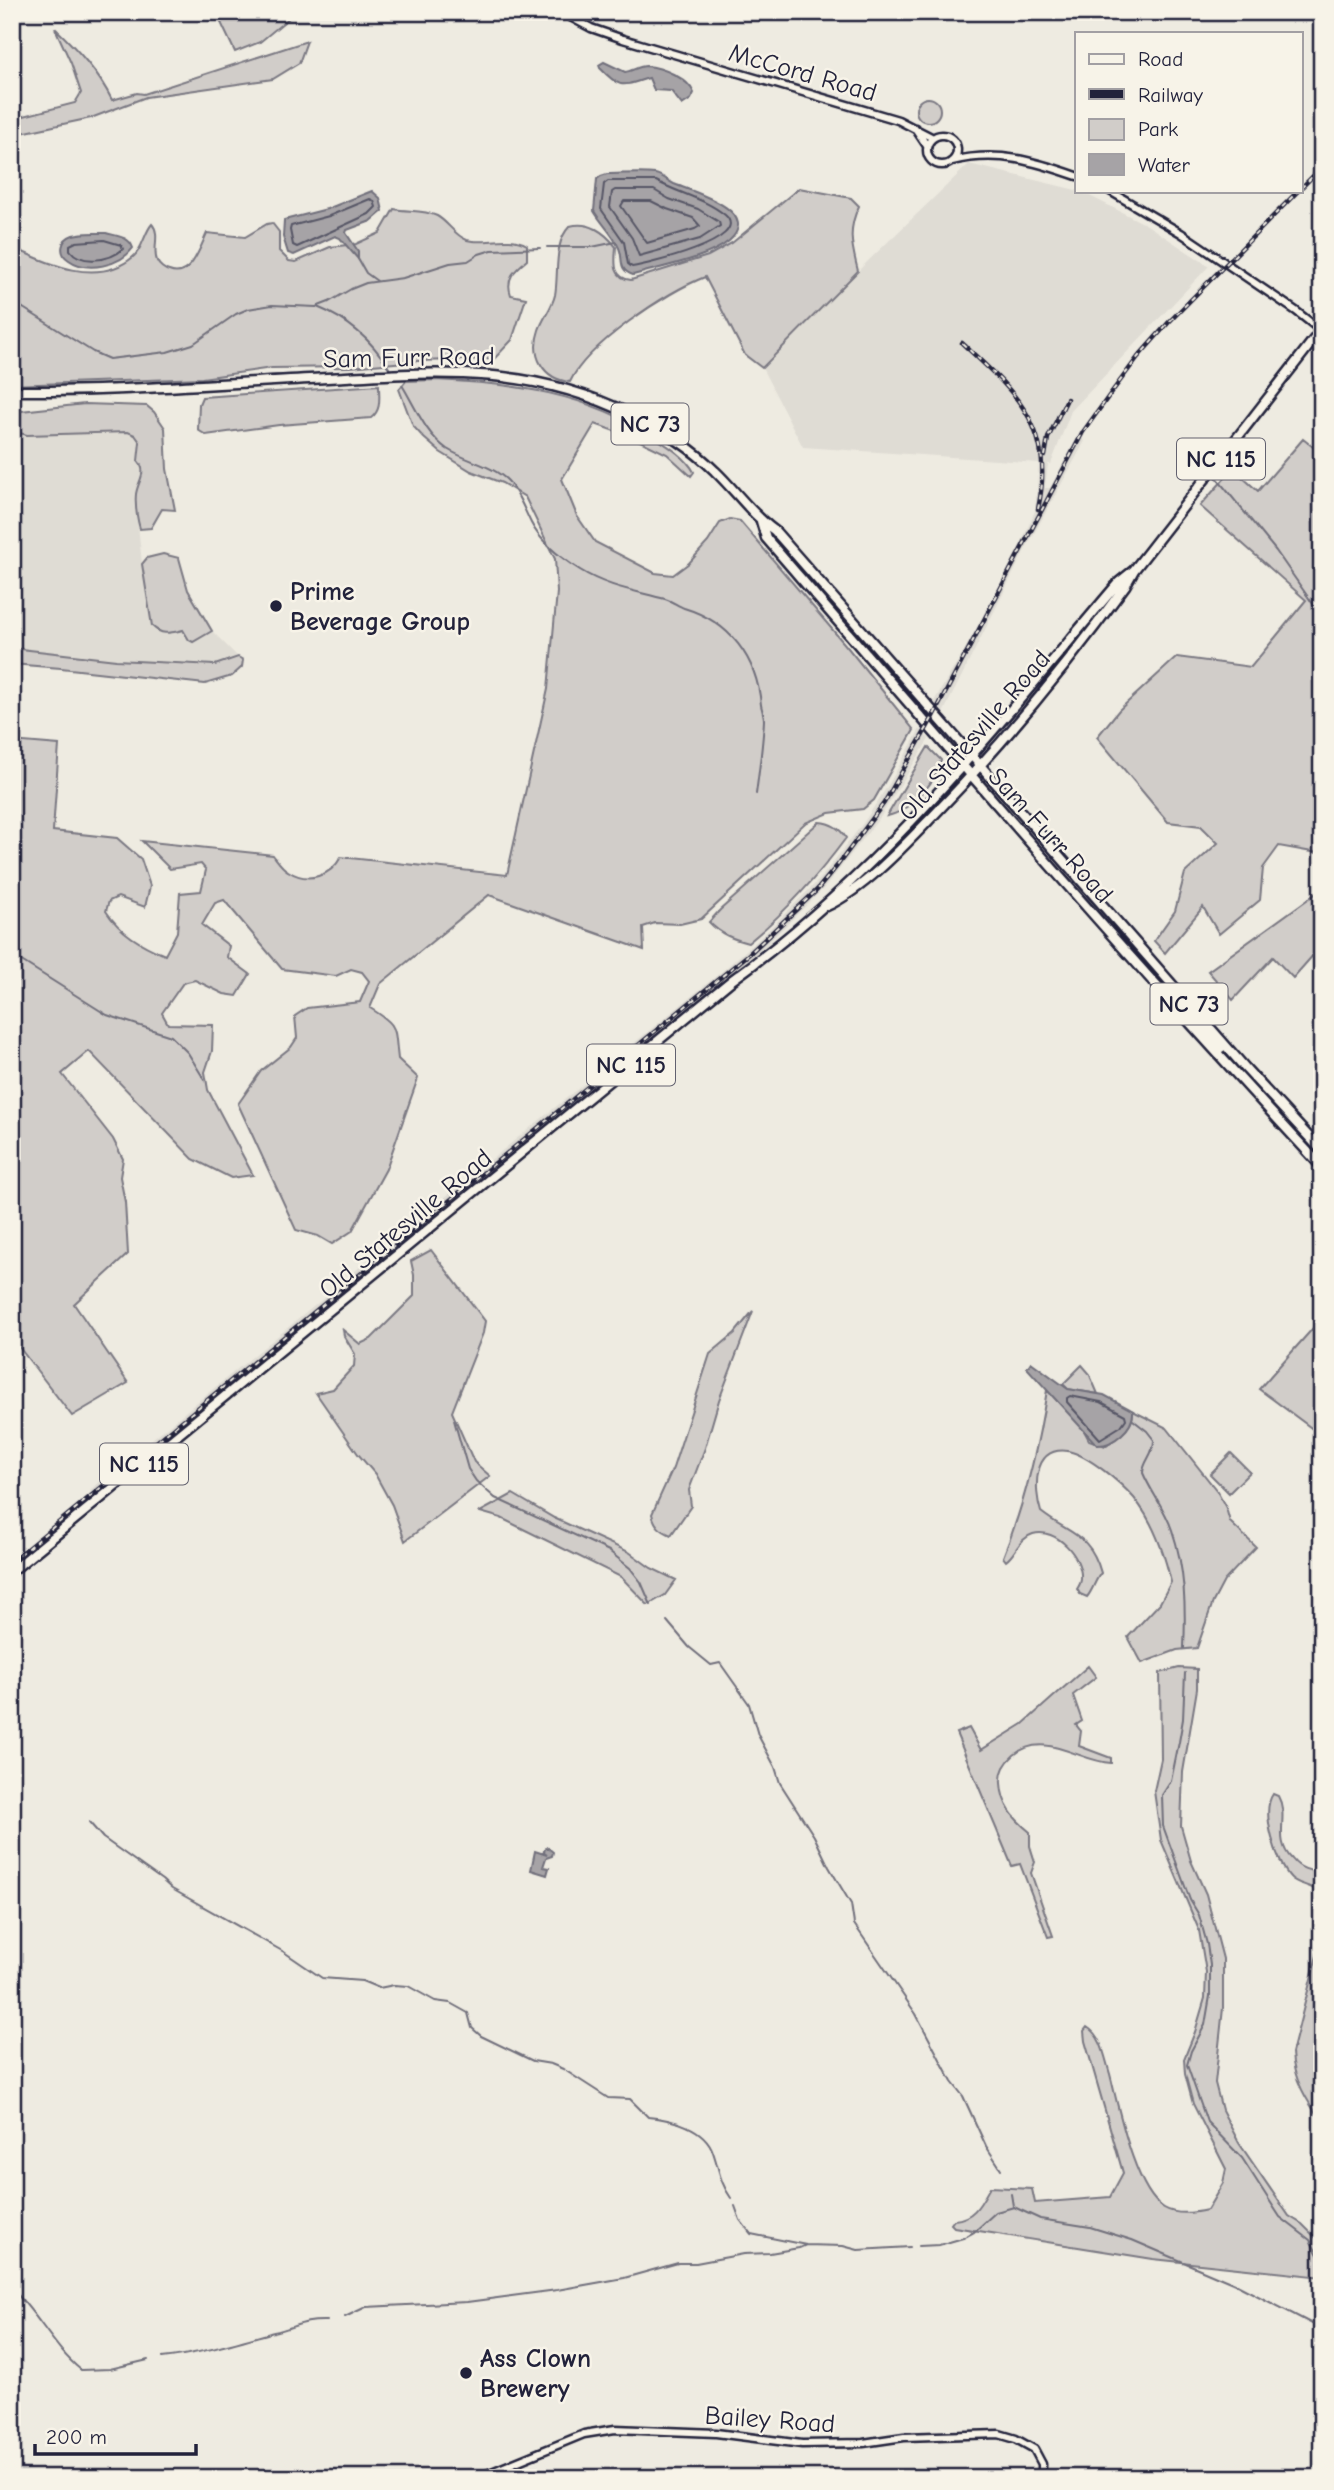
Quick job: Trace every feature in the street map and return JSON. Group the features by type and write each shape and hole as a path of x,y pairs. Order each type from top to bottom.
{"main road":[{"name":"Old Statesville Road","path":"824,907 839,900 886,862 971,776 1045,692 1121,592 1134,570 1321,330"},
{"name":"Sam Furr Road","path":"12,391 405,374 475,374 517,377 585,395 654,426 707,463 799,557 1247,1070 1322,1151"},
{"name":"Sam Furr Road","path":"761,521 766,538 962,766 1243,1084 1322,1167"},
{"name":"Old Statesville Road","path":"12,1572 824,907 926,806 972,756 1119,582 1134,570"},
{"path":"1060,670 1091,625 1093,613"},
{"path":"1184,1016 1193,1019 1213,1041 1247,1070"}],"street":[{"name":"McCord Road","path":"561,12 591,28 623,39 888,117 933,138 943,135 949,137 957,148 976,157"},
{"path":"915,128 928,146"},
{"path":"933,138 928,146 928,155 935,163 944,165 952,161 957,148"},
{"name":"McCord Road","path":"952,161 976,157 1026,159 1075,175"},
{"path":"1112,192 1151,213 1227,263 1321,330"},
{"name":"Bailey Road","path":"477,2478 584,2434 621,2429 716,2433 815,2444 991,2433 1016,2439 1034,2449 1042,2464 1042,2478"}],"shaded area":[{"path":"969,164 1082,192 1147,225 1209,266 1071,411 1051,464 1048,464 1045,488 1050,488 1078,436 1085,441 1024,552 943,713 933,703 978,627 1035,511 1039,463 803,447 762,368"},
{"path":"12,431 27,435 128,432 135,435 140,442 138,455 143,474 136,493 137,515 152,626 183,630 193,642 212,631 238,657 215,665 116,660 12,648"},
{"path":"920,729 929,739 881,816 827,885 765,946 355,1281 350,1276 759,939 820,879 864,822"},
{"path":"346,1280 350,1285 95,1496 90,1490"}],"green space":[{"path":"216,12 291,12 289,18 260,42 235,52"},
{"path":"55,28 87,62 112,100 137,93 144,94 307,41 299,63 273,79 146,97 91,118 12,135 12,119 75,103 81,93"},
{"path":"928,98 939,105 940,110 933,121 928,122 917,115 916,110 923,99"},
{"path":"799,188 851,198 859,206 852,231 858,271 762,368 745,355 705,277 629,321 593,352 570,382 552,376 541,365 536,349 537,340 554,300 559,250 570,226 590,226 607,237 616,247 615,264 618,273 631,280 708,256 732,243"},
{"path":"394,209 426,212 437,216 467,240 512,240 527,245 527,260 515,271 509,284 511,295 526,298 512,340 494,359 417,361 350,367 272,368 202,378 12,385 12,247 73,270 104,270 119,266 133,257 152,224 156,232 157,261 164,269 176,273 183,271 193,261 207,233 245,237 272,223 279,232 279,251 289,261 296,262 330,247 356,244 380,233"},
{"path":"406,381 493,384 576,400 629,422 671,448 691,467 694,472 691,476 667,454 595,424 562,479 577,516 595,542 655,573 673,575 689,563 708,542 720,523 730,519 740,521 914,730 874,800 863,809 829,813 805,823 701,919 680,924 655,923 643,927 644,950 489,895 380,984 370,1008 391,1023 398,1059 418,1078 386,1169 352,1231 332,1244 318,1236 296,1230 238,1104 261,1071 291,1047 297,1038 295,1016 307,1008 360,1002 369,981 362,972 351,969 336,976 282,969 224,900 215,903 202,925 229,946 227,957 250,974 237,996 224,994 195,980 183,983 162,1013 168,1024 213,1025 212,1051 205,1072 208,1090 253,1175 231,1178 193,1159 89,1051 62,1074 113,1139 123,1159 120,1177 125,1202 128,1254 74,1304 128,1383 72,1416 12,1338 12,741 59,745 53,831 117,838 141,859 150,886 145,907 118,897 109,901 106,911 118,926 132,937 165,955 177,932 180,893 201,891 206,870 201,864 170,869 142,841 273,855 286,870 303,877 325,873 337,864 341,857 507,875 548,689 557,592 555,559 525,497 502,483 471,471 440,452 413,426 399,389"},
{"path":"379,385 378,407 371,418 279,425 206,435 198,430 199,404 202,397"},
{"path":"85,404 147,406 165,428 167,469 175,510 162,509 151,528 140,529 137,516 136,494 142,469 138,461 140,442 135,435 128,432 27,435 12,431 12,412"},
{"path":"1303,439 1322,454 1322,840 1318,853 1279,846 1263,868 1260,900 1219,934 1203,907 1165,953 1154,941 1175,911 1185,873 1218,843 1201,826 1168,822 1097,737 1119,710 1177,657 1251,667 1306,600 1200,506 1233,469 1258,491"},
{"path":"163,554 179,558 188,590 212,631 193,642 183,630 170,633 152,626 142,564 147,558"},
{"path":"12,648 116,660 215,665 238,657 243,660 242,667 232,676 205,684 12,664"},
{"path":"928,747 941,760 934,777 913,802 887,816"},
{"path":"819,822 835,827 846,838 800,894 762,931 748,943 727,936 709,922 720,910"},
{"path":"1322,889 1322,945 1293,978 1273,957 1233,1000 1208,971"},
{"path":"431,1250 485,1321 483,1333 452,1412 474,1462 490,1476 405,1541 392,1505 375,1474 316,1393 333,1389 354,1366 355,1354 343,1330 360,1344 371,1339 414,1296 411,1261"},
{"path":"753,1311 689,1490 691,1506 671,1535 659,1527 652,1514 673,1468 710,1354 735,1333"},
{"path":"1322,1318 1322,1436 1259,1389"},
{"path":"1082,1365 1089,1373 1098,1394 1068,1389 1063,1384"},
{"path":"1047,1390 1082,1427 1089,1440 1105,1446 1128,1428 1133,1411 1167,1428 1217,1491 1230,1522 1256,1547 1224,1581 1213,1602 1197,1648 1177,1650 1142,1663 1128,1637 1160,1603 1171,1582 1165,1560 1153,1527 1134,1498 1104,1470 1085,1458 1068,1451 1056,1451 1048,1455 1038,1471 1037,1492 1041,1512 1085,1542 1096,1560 1101,1573 1087,1597 1077,1589 1081,1580 1078,1562 1059,1539 1042,1533 1033,1534 1021,1542 1006,1561 1003,1557 1030,1475"},
{"path":"1231,1453 1250,1472 1229,1493 1210,1474"},
{"path":"513,1494 554,1518 629,1552 651,1568 676,1580 665,1595 648,1605 621,1577 501,1518 480,1512"},
{"path":"1088,1666 1096,1677 1073,1695 1082,1721 1076,1725 1081,1731 1079,1746 1111,1758 1111,1763 1038,1745 1014,1755 1001,1775 1006,1805 1030,1832 1030,1846 1035,1862 1031,1873 1053,1936 1048,1937 1020,1864 1012,1866 956,1733 969,1728 981,1750 1023,1724"},
{"path":"1179,1668 1197,1669 1197,1689 1183,1772 1181,1826 1191,1861 1206,1894 1223,1959 1223,2008 1215,2083 1222,2110 1239,2143 1289,2216 1302,2224 1322,2244 1322,2277 1153,2259 954,2227 951,2224 954,2220 972,2213 990,2187 1032,2189 1035,2203 1110,2197 1123,2173 1085,2041 1084,2031 1087,2027 1102,2048 1129,2147 1144,2184 1154,2199 1174,2212 1207,2210 1223,2183 1226,2169 1193,2104 1185,2074 1184,2059 1205,1998 1206,1972 1199,1930 1161,1840 1154,1791 1161,1759 1160,1673"},
{"path":"1273,1794 1278,1796 1281,1804 1282,1836 1286,1851 1302,1867 1322,1872 1322,1899 1315,1890 1291,1878 1280,1861 1269,1825 1269,1802"},
{"path":"1322,1936 1322,2033 1314,2051 1322,2065 1322,2122 1298,2081 1292,2053"}],"water":[{"path":"604,62 625,72 643,66 674,74 694,93 691,99 682,105 671,91 654,90 649,78 627,84 618,83 600,68 599,65"},
{"path":"643,173 660,176 721,204 737,220 737,230 729,241 709,253 633,275 628,273 624,270 618,246 594,211 597,179 607,174"},
{"path":"372,191 380,198 383,211 371,221 347,230 346,233 358,251 358,259 340,238 335,236 294,255 288,253 283,237 284,220 327,209"},
{"path":"106,233 125,239 133,248 112,263 94,267 76,264 63,254 62,246 73,235"},
{"path":"1031,1362 1068,1389 1104,1395 1133,1411 1130,1424 1116,1439 1097,1445 1027,1368"},
{"path":"547,1847 553,1852 552,1856 546,1858 543,1867 549,1868 547,1875 531,1870 535,1851 547,1855 543,1852"}],"waterway":[{"path":"547,247 592,247 616,242"},
{"path":"12,301 93,352 109,359 167,352 193,344 236,314 248,309 272,305 316,307 366,283 403,278 450,263 468,261 492,250 540,248"},
{"path":"358,259 366,273 377,281"},
{"path":"317,307 358,331 389,368"},
{"path":"402,385 427,428 440,443 454,453 495,471 508,481 535,530 559,555 601,581 665,599 700,614 728,632 747,657 754,672 764,718 756,794"},
{"path":"1215,476 1276,551 1322,617"},
{"path":"12,955 107,1015 171,1036 188,1053 204,1079"},
{"path":"454,1420 468,1469 476,1481 495,1498 609,1551 630,1568 641,1582 651,1605"},
{"path":"1133,1420 1154,1440 1143,1473 1166,1515 1180,1559 1184,1588 1184,1648"},
{"path":"667,1621 689,1647 711,1665 720,1663 749,1704 758,1735 775,1767 780,1783 814,1836 851,1904 854,1924 916,2014 1001,2169"},
{"path":"1185,1673 1179,1742 1171,1781 1162,1795 1163,1826 1190,1900 1199,1915 1210,1965 1210,1996 1205,2025 1187,2065 1207,2122 1242,2158 1280,2217 1310,2240 1322,2262"},
{"path":"89,1822 103,1838 172,1889 284,1952 322,1978 362,1981 379,1988 408,1986 435,2001 450,2003 468,2013 472,2028 481,2036 533,2061 563,2069 608,2098 630,2099 648,2117 677,2122 695,2130 709,2143 731,2198"},
{"path":"1011,2194 1013,2206"},
{"path":"735,2206 740,2220 751,2234 806,2245 843,2246 858,2250 910,2247"},
{"path":"919,2246 939,2245 963,2238 996,2212 1014,2207 1040,2219 1090,2227 1132,2240 1235,2284 1322,2329"},
{"path":"345,2317 366,2307 467,2302 557,2290 624,2278 678,2263 770,2253 806,2245"},
{"path":"12,2289 62,2351 81,2370 110,2369 148,2360"},
{"path":"162,2358 219,2347 305,2323 327,2321"}],"railway":[{"path":"1302,187 1322,167"},
{"path":"12,1561 749,954 817,890 884,803 928,726 1083,432 1138,357 1169,322 1297,192"},
{"path":"962,343 1015,396 1036,433 1041,455 1042,480 1038,509"},
{"path":"1045,456 1048,438 1067,399"}],"place":[{"name":"Prime Beverage Group","path":"276,606"},
{"name":"Ass Clown Brewery","path":"466,2373"}]}
